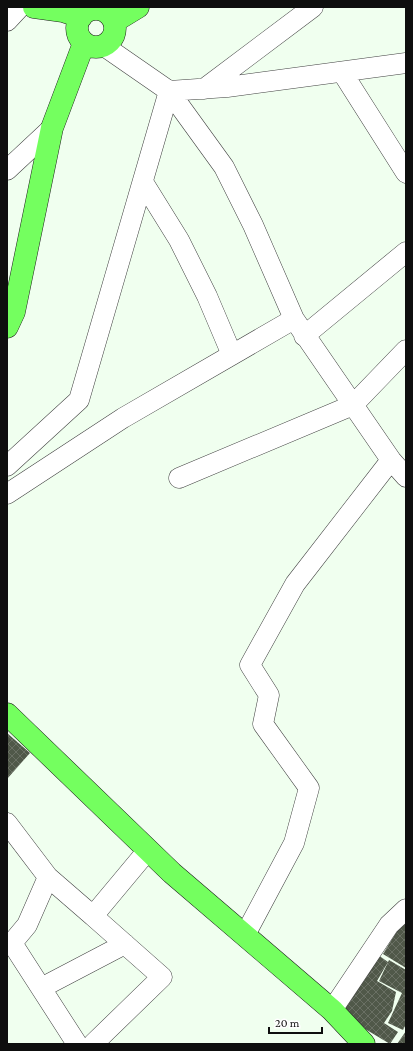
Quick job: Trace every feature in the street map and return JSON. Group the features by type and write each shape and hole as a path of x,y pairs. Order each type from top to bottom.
{"main road":[{"path":"34,7 63,11 99,13 138,7"},
{"path":"7,326 14,312 52,128 94,45 111,40 115,30 99,13"},
{"path":"94,45 78,35 76,25 99,13"},
{"path":"8,716 148,850 332,1010 364,1044"}],"street":[{"path":"7,21 20,7"},
{"path":"204,89 314,7"},
{"path":"94,45 169,91 224,167 294,319 304,336 391,460 406,477"},
{"path":"169,91 204,89 406,63"},
{"path":"342,72 406,173"},
{"path":"7,466 79,400 169,91"},
{"path":"7,170 52,128"},
{"path":"143,182 179,240 207,296 232,355"},
{"path":"304,336 406,252"},
{"path":"7,494 123,418 294,319"},
{"path":"179,478 353,405 406,350"},
{"path":"245,935 294,843 309,788 263,724 269,695 250,665 295,584 391,460"},
{"path":"7,823 48,877 162,977 93,1044"},
{"path":"93,916 148,850"},
{"path":"48,877 27,925 12,943 78,1044"},
{"path":"332,1010 389,925 406,909"},
{"path":"41,988 125,944"}],"building":[{"path":"7,733 30,753 7,779"},
{"path":"406,916 406,968 383,954"},
{"path":"374,952 388,962 377,981 396,992 392,1011 384,1023 398,1032 390,1044 337,1012"},
{"path":"389,960 406,970 406,1024 403,1030 388,1023 402,993 379,981"},
{"path":"406,1031 406,1044 397,1044"}]}
